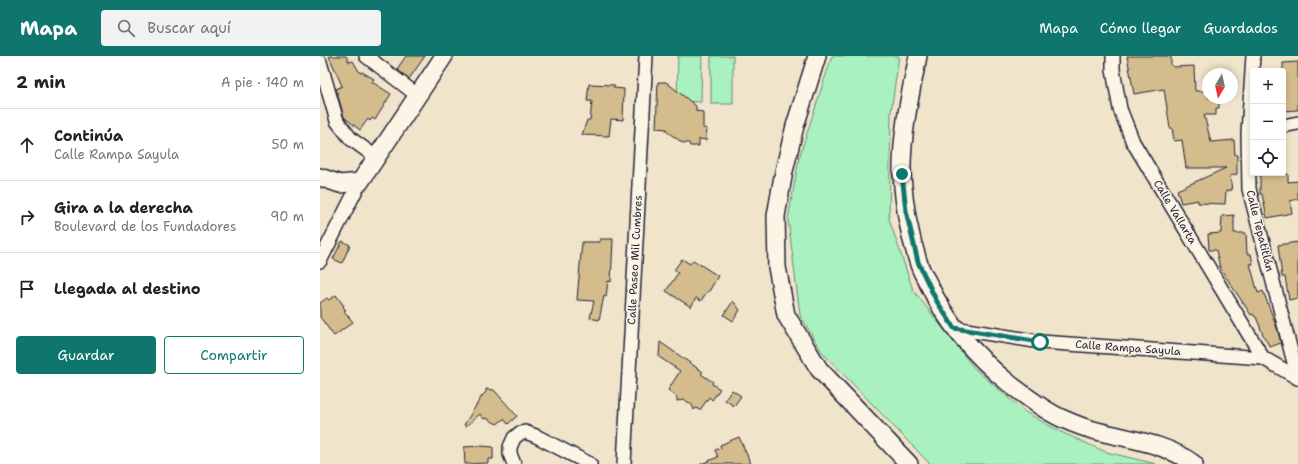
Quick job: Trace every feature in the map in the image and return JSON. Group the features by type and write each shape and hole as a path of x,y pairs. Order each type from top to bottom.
{"main road":[{"path":"320,177 340,184 360,182 444,56"},
{"path":"817,56 791,141 776,216 777,267 786,315 819,369 909,464"},
{"path":"911,56 913,79"},
{"path":"918,56 903,147 902,174 906,211 918,262 936,300 954,328 977,355 1001,377 1030,399 1059,417 1080,426 1100,432 1152,444 1184,456 1194,464"}],"street":[{"path":"366,56 417,96"},
{"name":"Calle Paseo Mil Cumbres","path":"624,464 646,56"},
{"name":"Calle Vallarta","path":"1114,56 1113,70 1120,109 1133,142 1262,358"},
{"name":"Calle Tepatitlán","path":"1252,104 1253,56"},
{"path":"320,62 337,122 351,139 376,157"},
{"path":"1286,125 1298,123"},
{"name":"Calle Tepatitlán","path":"1251,140 1249,190 1298,378"},
{"path":"320,261 360,182"},
{"name":"Calle Rampa Sayula","path":"954,328 1040,342 1262,358 1298,378"},
{"path":"514,464 510,454 510,447 514,438 520,433 525,432 536,436 590,464"}],"green space":[{"path":"678,56 702,56 701,102 677,101"},
{"path":"711,56 733,56 733,104 711,104"},
{"path":"832,56 899,56 891,112 889,219 913,290 974,368 1025,412 1061,432 1106,452 1156,464 930,464 821,351 800,315 788,219 799,158"}],"building":[{"path":"329,56 346,56 349,62 353,61 360,73 362,72 374,79 372,82 391,94 375,120 372,118 370,121 368,119 360,130 344,117 336,89 342,86"},
{"path":"406,56 425,56 409,79 397,69"},
{"path":"1127,56 1171,56 1171,65 1173,67 1194,66 1195,91 1202,91 1202,104 1219,104 1219,108 1216,108 1216,115 1204,115 1211,142 1234,140 1235,155 1237,155 1237,174 1230,176 1232,190 1226,191 1225,204 1198,203 1198,200 1181,203 1177,190 1226,168 1186,168 1182,140 1174,141 1172,128 1170,128 1164,89 1134,94"},
{"path":"1298,62 1298,110 1286,111 1286,68 1283,68 1283,63"},
{"path":"658,82 666,82 696,106 696,111 703,112 703,128 707,129 706,140 699,139 699,146 690,146 689,143 683,143 666,131 667,129 656,128"},
{"path":"589,84 614,85 614,88 624,89 623,120 611,119 609,136 582,135 587,120 590,120 592,101 587,101"},
{"path":"1286,174 1288,174 1288,182 1298,181 1298,199 1290,201 1292,213 1267,218 1262,194 1260,194 1260,176 1286,176"},
{"path":"1234,215 1234,233 1246,233 1247,254 1251,254 1253,264 1250,264 1258,293 1263,291 1277,328 1281,343 1270,347 1264,337 1256,317 1253,314 1251,315 1220,268 1216,250 1209,250 1208,234 1221,233 1222,216"},
{"path":"600,239 613,239 611,282 608,281 606,297 604,296 599,320 590,318 594,301 577,300 582,242 600,242"},
{"path":"342,241 350,245 342,263 333,259"},
{"path":"1298,242 1298,298 1289,300 1285,277 1282,277 1278,245"},
{"path":"682,259 690,264 693,260 718,276 710,290 701,301 696,298 691,307 666,291 678,273 674,270"},
{"path":"336,295 346,310 344,311 353,322 334,336 320,317 320,303 327,298 329,300"},
{"path":"733,301 740,310 733,321 724,315"},
{"path":"660,342 703,372 701,374 720,389 712,400 709,397 700,410 696,408 694,410 692,405 685,400 677,401 677,397 668,390 680,371 659,357"},
{"path":"486,389 494,390 517,416 508,424 504,419 497,424 486,418 484,419 480,414 466,426 464,425 486,392"},
{"path":"732,390 741,396 734,406 725,400"},
{"path":"739,437 751,464 701,464 718,457 715,450 721,448 720,445"},
{"path":"464,447 493,447 493,459 488,459 488,463 465,464"}],"route":[{"path":"902,174 906,211 918,262 936,300 954,328 1040,342"}]}
